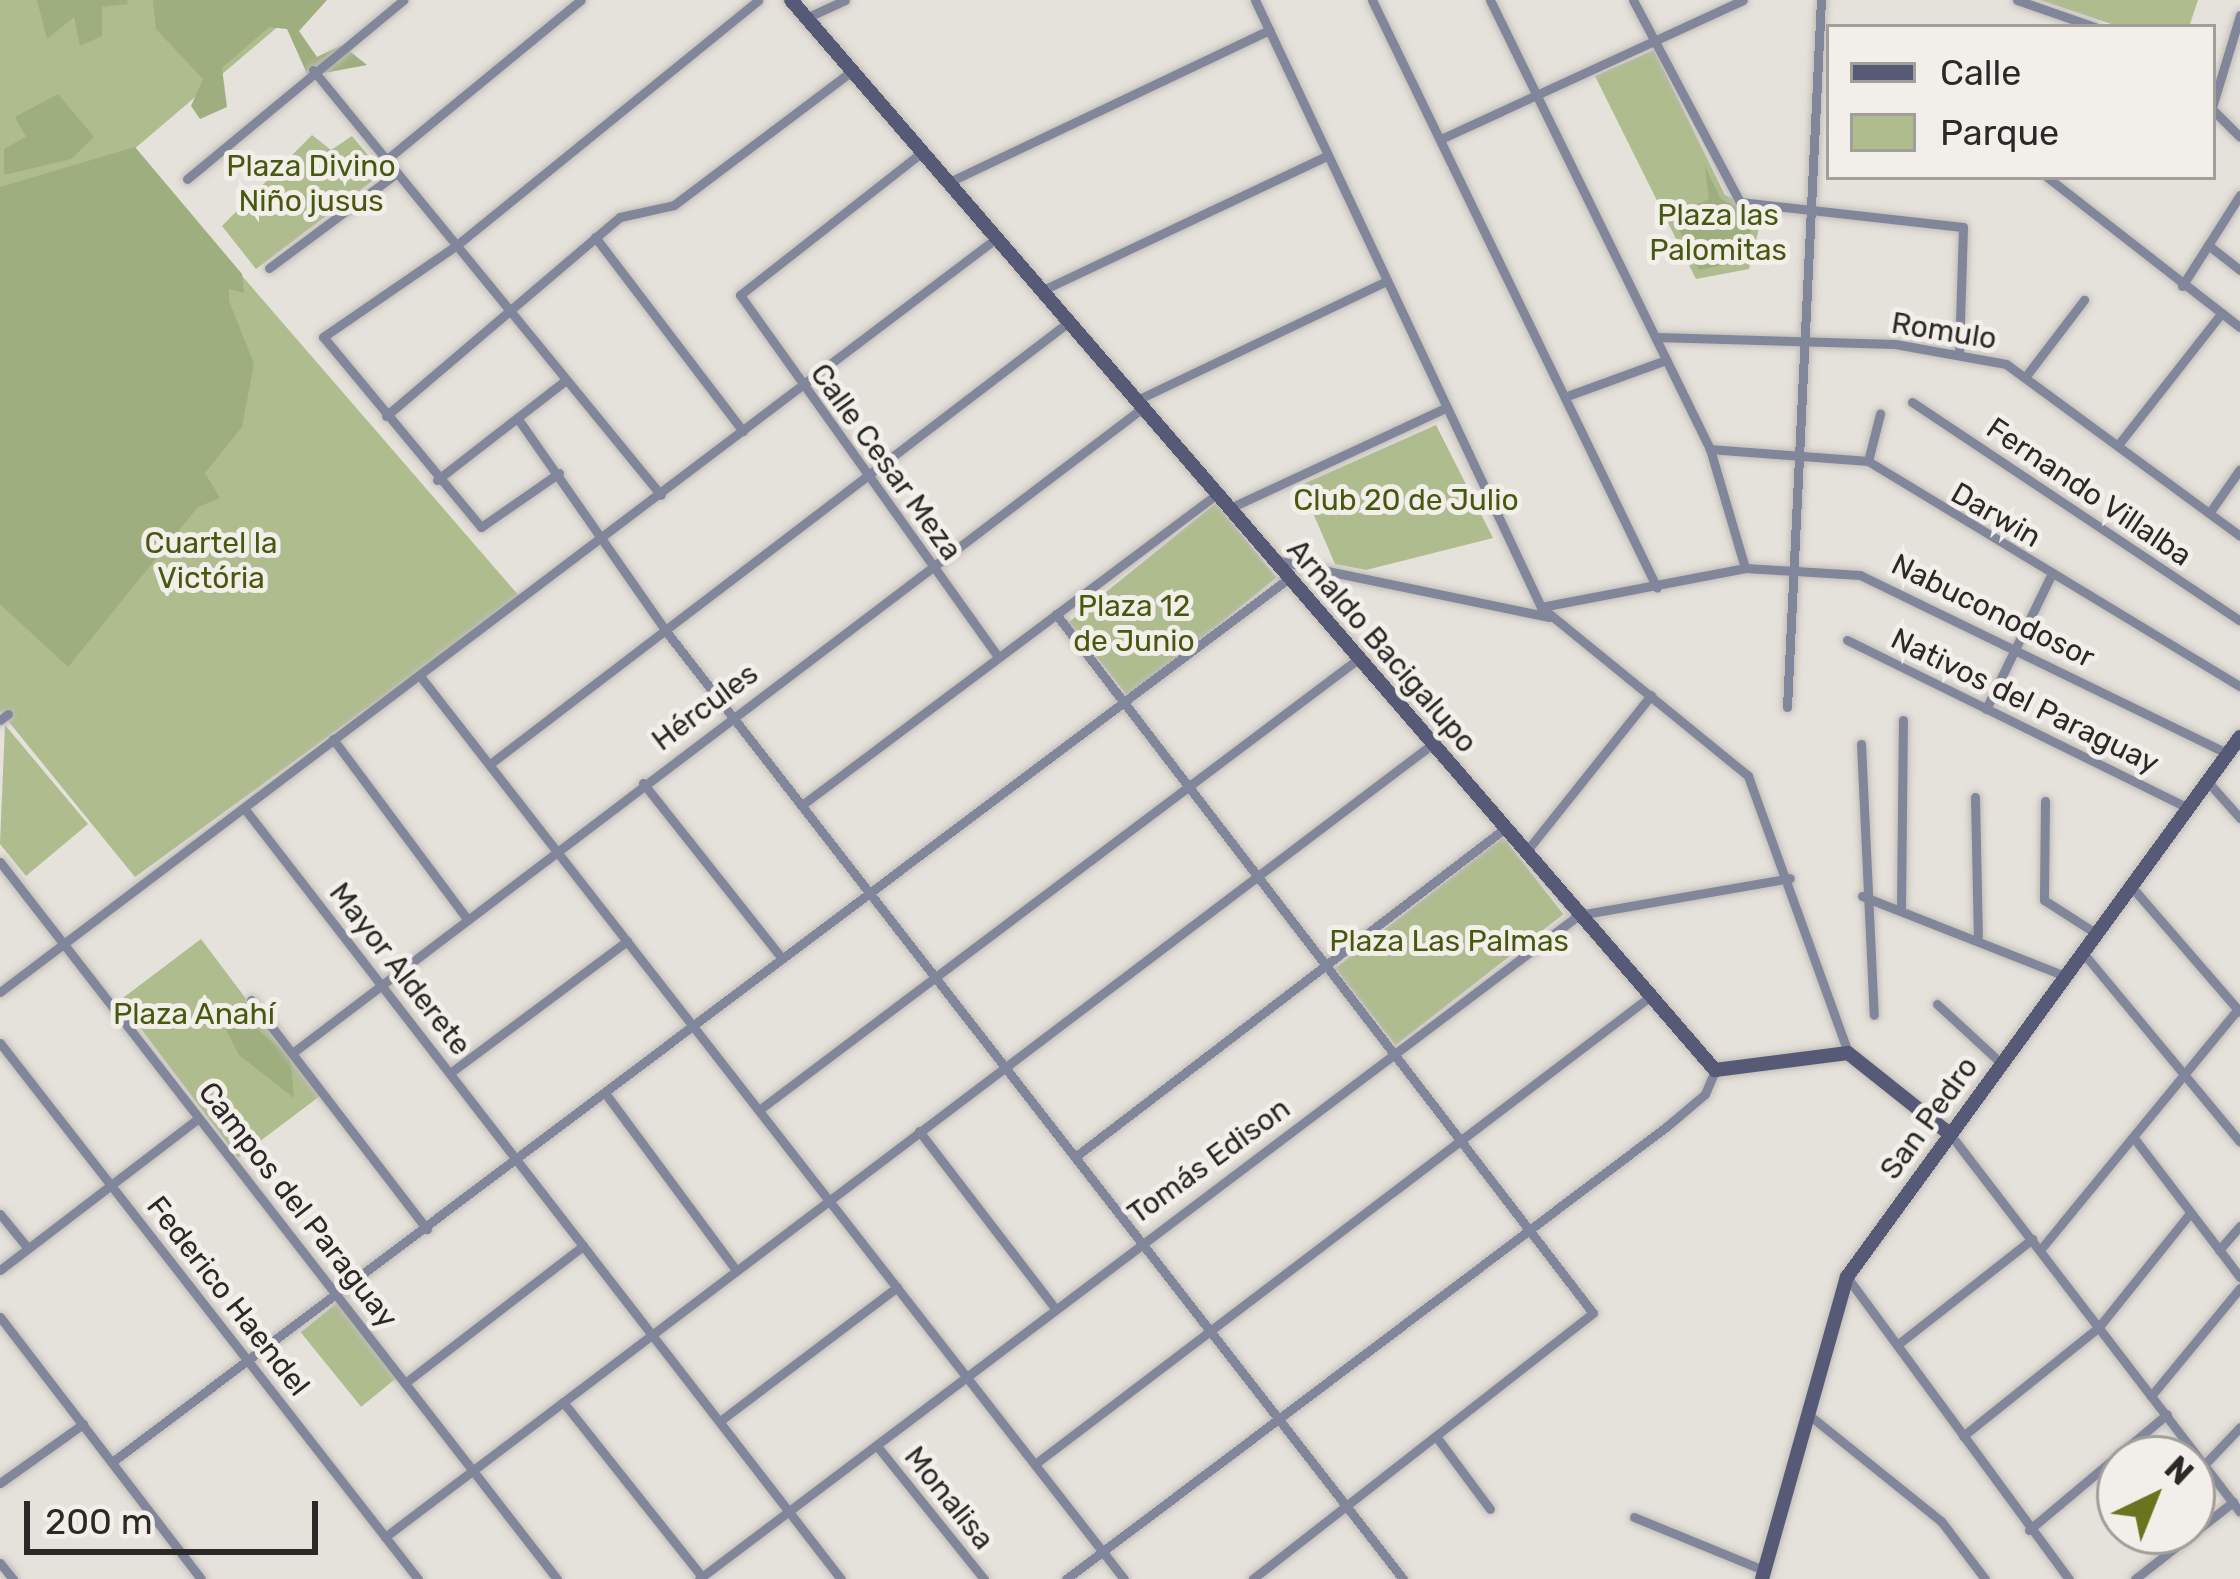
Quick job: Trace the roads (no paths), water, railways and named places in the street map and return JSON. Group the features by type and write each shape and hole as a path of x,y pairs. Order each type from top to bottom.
{"street":[{"path":"187,179 403,0"},
{"path":"386,160 581,0"},
{"path":"559,472 483,528 437,480 323,337 457,245 758,0"},
{"name":"Arnaldo Bacigalupo","path":"791,0 994,240 1142,402 1648,998 1715,1070"},
{"path":"806,18 844,0"},
{"path":"1255,0 1324,157 1541,607 1748,776 1790,878 1847,1053 1950,1134 2182,1435"},
{"path":"1372,0 1570,395 1657,588"},
{"path":"1490,0 1710,449 1745,568"},
{"path":"1633,0 1728,191 1743,204 1964,227 1959,354"},
{"path":"1443,137 1657,46 1743,0"},
{"path":"1787,707 1821,0"},
{"path":"2017,0 2086,24"},
{"path":"2216,97 2240,15"},
{"path":"947,183 1270,30"},
{"path":"313,70 661,495"},
{"path":"386,416 620,217 674,205 852,71"},
{"path":"1815,104 1826,105"},
{"path":"2216,110 2240,137"},
{"name":"Calle Cesar Meza","path":"921,152 740,295 998,655"},
{"path":"1042,290 1324,157"},
{"path":"269,268 397,173"},
{"path":"2051,180 2240,327"},
{"path":"2182,286 2240,195"},
{"path":"595,237 742,430"},
{"path":"0,992 601,542 994,240"},
{"path":"2208,244 2240,269"},
{"name":"Hércules","path":"295,1051 1142,402 1384,282"},
{"path":"2026,376 2084,300"},
{"path":"2118,446 2220,315"},
{"path":"490,764 1070,321"},
{"name":"Romulo","path":"1657,338 1959,354 2026,376 2240,536"},
{"path":"1570,395 1666,360"},
{"path":"437,480 566,380"},
{"name":"Fernando Villalba","path":"1912,402 2240,621"},
{"path":"1230,508 1443,409"},
{"path":"1868,461 1880,414"},
{"path":"518,418 665,630 1403,1579"},
{"name":"Darwin","path":"1710,449 1868,461 2240,686"},
{"path":"2210,512 2240,469"},
{"path":"802,805 1217,494"},
{"path":"1272,560 1549,617"},
{"name":"Nabuconodosor","path":"1541,607 1745,568 1792,565 1885,582 2225,752"},
{"path":"1987,709 2051,575"},
{"path":"112,1462 250,1358 339,1299 868,889 1289,578"},
{"path":"1056,614 1393,1057 1591,1306 1591,1322 1252,1579"},
{"name":"Nativos del Paraguay","path":"1846,640 2182,806"},
{"path":"764,1107 1358,659"},
{"path":"420,676 694,1026 764,1107 965,1378 1124,1579"},
{"path":"1525,853 1652,694"},
{"path":"1901,906 1903,720"},
{"name":"San Pedro","path":"1762,1574 1847,1277 2098,935 2203,776 2240,737"},
{"path":"333,739 467,919"},
{"path":"1861,744 1862,896 1874,1015"},
{"path":"385,1537 1431,746"},
{"path":"2203,776 2240,818"},
{"path":"643,783 781,957"},
{"path":"1975,797 1978,936"},
{"path":"2045,801 2044,900 2098,935"},
{"name":"Mayor Alderete","path":"244,808 842,1579"},
{"path":"1075,1157 1504,829"},
{"name":"Campos del Paraguay","path":"0,862 556,1579"},
{"name":"Tomás Edison","path":"700,1578 1139,1242 1579,915 1790,878"},
{"path":"2040,1250 2239,1011 2130,885"},
{"path":"1862,896 1978,936 2065,976"},
{"path":"450,1073 628,941"},
{"path":"2084,954 2240,1142"},
{"path":"1035,1464 1648,998"},
{"path":"250,1000 295,1051 428,1229"},
{"path":"1937,1004 2001,1063"},
{"name":"Federico Haendel","path":"0,1043 418,1579"},
{"path":"1066,1579 1531,1233 1706,1094 1715,1070 1847,1053"},
{"path":"605,1094 736,1270"},
{"path":"0,1270 200,1118"},
{"path":"919,1131 1054,1307"},
{"path":"2134,1138 2240,1277"},
{"path":"1963,1436 2098,1328 2190,1213"},
{"path":"0,1214 27,1247"},
{"path":"2219,1250 2240,1226"},
{"path":"1897,1345 2032,1239"},
{"path":"405,1383 584,1246"},
{"path":"1847,1277 2068,1579"},
{"path":"720,1421 897,1287"},
{"path":"2151,1396 2240,1288"},
{"path":"0,1317 197,1574 182,1579"},
{"path":"563,1402 700,1578"},
{"path":"2030,1530 2167,1414"},
{"path":"1809,1415 1941,1521 1985,1579"},
{"path":"0,1483 83,1424"},
{"path":"2216,1452 2240,1426"},
{"path":"1438,1439 1490,1509"},
{"name":"Monalisa","path":"877,1446 984,1579"},
{"path":"2135,1579 2236,1507 2216,1481"},
{"path":"1634,1517 1762,1574"},
{"path":"0,1564 13,1579"}],"park label":[{"name":"Plaza Divino Niño jusus","path":"311,184"},
{"name":"Plaza las Palomitas","path":"1718,232"},
{"name":"Club 20 de Julio","path":"1406,500"},
{"name":"Cuartel la Victória","path":"211,560"},
{"name":"Plaza 12 de Junio","path":"1134,623"},
{"name":"Plaza Las Palmas","path":"1449,941"},
{"name":"Plaza Anahí","path":"194,1014"}]}
